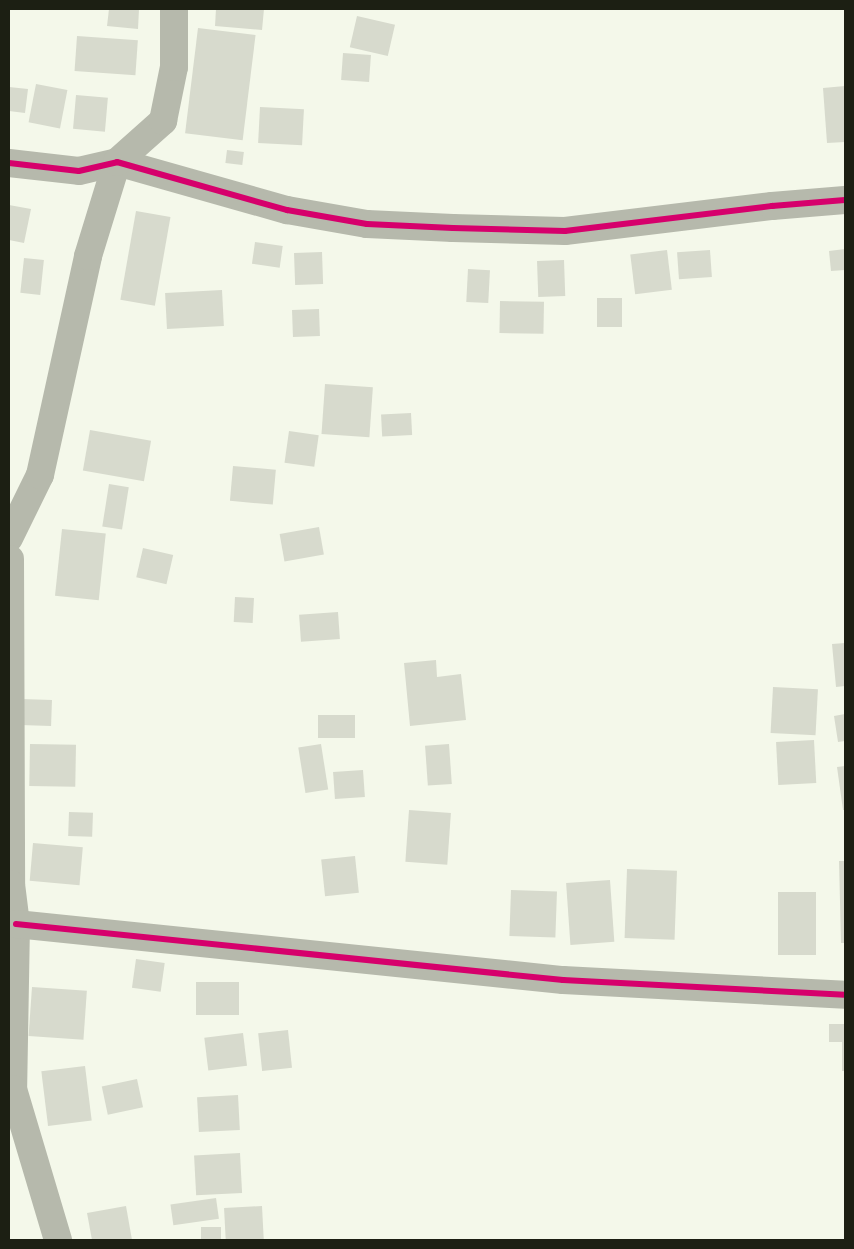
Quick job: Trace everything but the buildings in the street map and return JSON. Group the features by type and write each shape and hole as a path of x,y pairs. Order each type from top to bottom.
{"street":[{"path":"9,163 79,171 117,162 163,121 174,67 174,9"},
{"path":"117,162 287,210 367,224 565,231 762,207 845,200"},
{"path":"58,1240 11,1089 16,924 11,884 9,552 40,475 88,256 117,162"},
{"path":"16,924 563,980 845,995"}],"cycle path":[{"path":"9,163 79,171 117,162 287,210 367,224 453,228 565,231 772,206 845,200"},
{"path":"16,924 563,980 845,995"}]}
